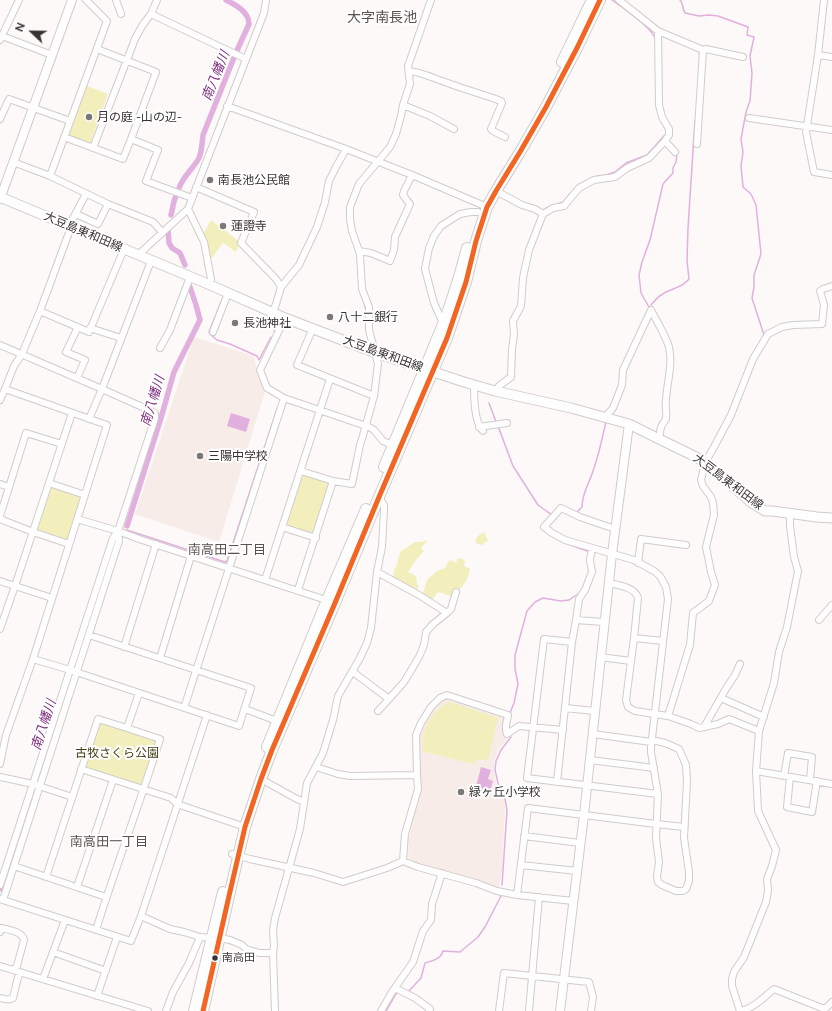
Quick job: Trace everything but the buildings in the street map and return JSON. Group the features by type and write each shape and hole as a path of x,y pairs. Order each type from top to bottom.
{"main road":[{"path":"194,1011 216,938 251,788 277,721 379,497 428,371 490,186 541,105 592,0"},
{"path":"243,827 393,445 428,371 447,338 466,282 482,208 496,190 546,107 600,0"},
{"name":"大豆島東和田線","path":"0,198 208,284 285,318 376,353 428,371 495,391 571,408 629,424 696,456 752,503 765,511 817,517 831,517"},
{"path":"203,1011 216,938"}],"street":[{"path":"19,0 1,38 52,55"},
{"path":"0,198 72,0"},
{"path":"50,176 107,21 86,0"},
{"path":"116,0 121,14"},
{"path":"93,148 135,39 151,14 157,0"},
{"path":"138,255 188,209 264,13 266,0"},
{"path":"301,471 333,481 352,484 360,445 374,396 378,364 369,330 369,307 362,289 360,254 352,231 350,207 359,184 390,147 392,142 410,84 408,66 431,0"},
{"path":"619,0 658,30 703,50 706,49 743,57"},
{"path":"824,0 818,56 806,132 814,172 832,175"},
{"path":"151,14 246,59"},
{"path":"495,391 511,377 514,334 513,320 521,306 523,278 529,250 543,214 553,208 564,206 580,188 594,180 615,177 626,168 649,158 669,135 669,129 662,117 659,105 658,30"},
{"path":"64,137 123,159 131,139 156,72 97,49"},
{"path":"697,144 703,50"},
{"path":"818,56 832,57"},
{"path":"409,71 501,101 502,103 491,129 505,137"},
{"path":"0,119 9,99 70,122"},
{"path":"403,105 430,116 454,129"},
{"path":"228,106 412,175 482,208"},
{"path":"748,118 832,130"},
{"path":"131,139 158,150 146,181 192,198"},
{"path":"665,141 676,152"},
{"path":"273,312 281,287 299,265 317,227 325,202 329,181 346,149"},
{"path":"13,162 50,176 108,204 153,222 162,232"},
{"path":"359,251 371,253 390,261 394,250 395,237 410,204 403,195 412,175"},
{"path":"196,187 254,212 241,243 276,279 281,287"},
{"path":"496,190 522,205 535,209 543,214"},
{"path":"0,400 14,366 22,354 40,311 70,227 86,194"},
{"path":"76,214 98,224 108,204"},
{"path":"443,323 434,304 425,269 429,248 434,236 441,226 460,214 482,208"},
{"path":"188,209 204,242 211,279 208,284"},
{"path":"40,311 89,332 124,249"},
{"path":"89,419 151,261"},
{"path":"160,348 170,330 190,277"},
{"path":"668,716 690,645 693,613 708,601 715,585 706,547 714,515 711,497 703,486 701,480 705,463 731,415 753,359 768,334 782,327 822,324 824,305 820,291 832,286"},
{"path":"213,332 228,293"},
{"path":"605,417 613,408 622,385 623,370 651,310 663,332 669,347 671,360 670,376 665,402 666,418 662,425 659,439"},
{"path":"285,318 260,370 267,388 284,398 366,426 374,430 383,441 393,445"},
{"path":"77,378 85,360 66,352 78,327"},
{"path":"90,328 121,338"},
{"path":"313,328 297,365 374,396"},
{"path":"0,345 102,388 155,413 155,418 118,531 112,538 0,885"},
{"path":"265,580 330,379"},
{"path":"474,385 474,398 481,429 506,423"},
{"path":"0,764 3,734 33,660 107,425 5,389"},
{"path":"184,708 284,398"},
{"path":"0,629 72,413"},
{"path":"560,1011 593,734 608,583 629,424"},
{"path":"0,516 26,433 62,444"},
{"path":"298,590 316,538 333,481"},
{"path":"49,483 85,495"},
{"path":"0,484 9,487"},
{"path":"275,1011 272,953 274,946 273,930 275,918 300,829 306,783 323,753 333,720 338,696 353,672 367,643 371,628 382,547 384,505 379,497"},
{"path":"593,734 652,741 665,742 679,749 686,765 687,781 684,838 689,880 686,889 683,891 676,891 662,886 658,882 657,876 659,862 656,838 658,794 651,752 652,741 654,714 668,599 666,588 660,576 634,560 565,540 552,533 544,526 561,508 580,517 616,529"},
{"path":"790,513 794,557 798,571 788,627 779,652 774,684 759,731 756,771 758,811 776,850 767,879 768,891 766,902 744,957 734,972 732,980 734,992 741,1011 754,1006 774,989 822,1008 826,1008 832,1002"},
{"path":"0,519 70,544"},
{"path":"78,519 331,601"},
{"path":"282,527 316,538"},
{"path":"118,531 119,541 2,900 131,941 141,916 207,715"},
{"path":"638,563 641,538 686,545"},
{"path":"124,647 156,544"},
{"path":"557,782 572,642 579,599 585,590 592,572 590,560 592,548"},
{"path":"160,658 191,556"},
{"path":"378,572 447,613"},
{"path":"0,581 52,598"},
{"path":"608,583 618,584 627,588 637,595 638,598 632,661 626,700 628,707 635,711 668,716 699,728 718,724 730,719 759,731"},
{"path":"378,711 404,682 419,657 424,645 426,632 451,609 456,592"},
{"path":"819,620 832,605"},
{"path":"576,620 604,622"},
{"path":"33,660 77,672 239,726 251,688 88,635"},
{"path":"634,638 663,641"},
{"path":"572,642 544,639 527,778 587,784 658,794"},
{"path":"600,657 632,661"},
{"path":"704,727 740,664"},
{"path":"353,672 389,699"},
{"path":"127,728 139,693"},
{"path":"403,861 405,834 418,789 416,736 418,729 431,707 440,698 447,694 508,715 508,720 505,727 507,734 519,726 563,730"},
{"path":"720,698 764,717"},
{"path":"245,708 277,721"},
{"path":"565,708 595,711"},
{"path":"46,877 98,719 160,739 144,790 106,896 96,930"},
{"path":"788,753 812,757 812,812 787,808 787,776 788,753"},
{"path":"590,760 654,768"},
{"path":"316,767 350,776 417,775"},
{"path":"81,769 171,798 177,804 243,827"},
{"path":"756,771 832,784"},
{"path":"0,777 33,784 72,797"},
{"path":"262,779 304,802"},
{"path":"77,887 113,780"},
{"path":"517,895 528,808 684,827"},
{"path":"524,836 580,843"},
{"path":"236,855 314,873 343,882 387,868 403,861 476,883 497,891 539,898 573,901"},
{"path":"521,865 577,871"},
{"path":"14,866 106,896"},
{"path":"381,1011 413,962 423,931 431,920 432,904 442,873"},
{"path":"529,1011 539,898"},
{"path":"141,916 170,929 200,937 230,940 252,951 259,953 272,953"},
{"path":"43,979 65,920"},
{"path":"0,932 1,928 20,933 23,936 24,940 17,966 13,970"},
{"path":"97,996 117,936"},
{"path":"166,1011 173,992 189,963 200,937"},
{"path":"53,952 106,971"},
{"path":"0,966 148,1011"},
{"path":"0,998 12,1000 20,972"},
{"path":"499,1011 504,973 589,982 593,997 591,1011"},
{"path":"395,988 415,998 430,1009 429,1011"}],"shaded area":[{"name":"三陽中学校","path":"194,337 254,356 256,367 266,388 219,542 135,514"},
{"path":"231,413 250,419 246,432 227,426"},
{"name":"緑ヶ丘小学校","path":"447,697 505,716 502,728 507,739 499,749 494,762 497,787 503,795 505,810 502,871 499,887 422,865 409,858 408,855 412,822 422,788 418,755 419,734 422,725 435,706 441,699"},
{"path":"481,767 491,770 488,779 493,781 490,791 476,787"}],"green space":[{"path":"87,86 108,94 90,144 68,136"},
{"path":"211,220 240,242 236,252 223,243 212,258 210,257 204,233"},
{"path":"305,474 329,483 312,535 287,527 285,524 301,476"},
{"path":"52,486 83,496 68,540 37,529"},
{"path":"484,532 488,540 482,545 477,544 475,540"},
{"path":"428,540 421,548 424,551 408,572 416,576 419,587 414,592 393,577 394,570 401,551 415,542"},
{"path":"458,558 465,560 464,566 470,569 468,577 462,587 449,596 438,592 433,599 426,600 423,593 427,580 437,571 445,568 451,560 456,563"},
{"path":"450,702 498,718 488,760 477,760 473,764 422,751 423,736 428,721 441,706"},
{"name":"古牧さくら公園","path":"98,719 160,739 144,790 81,769"}],"waterway":[{"name":"南八幡川","path":"179,188 199,158 203,135 249,24 247,16 244,12 226,0"},
{"path":"612,0 647,27 654,36 656,42"},
{"path":"680,0 685,13 699,16 718,16 748,27 747,35 754,37 750,56 752,73 750,101 746,112 741,139 743,152 741,166 743,187 751,194 756,205 761,254 754,275 752,298 764,335 763,337"},
{"path":"656,68 656,96"},
{"path":"651,305 656,299 666,292 681,286 689,279 687,261 688,228 695,120"},
{"path":"555,205 563,202 578,185 593,177 615,172 626,163 647,155 667,132 661,121"},
{"path":"650,309 641,293 639,275 650,240 663,184 673,173 677,153"},
{"name":"南八幡川","path":"171,215 176,196"},
{"path":"543,211 550,207"},
{"name":"南八幡川","path":"168,230 169,243 172,248 180,253 185,265"},
{"name":"南八幡川","path":"127,526 174,372 200,320 190,287"},
{"path":"363,299 366,310"},
{"path":"221,302 209,332 217,340 257,356 259,360 271,337"},
{"path":"274,331 277,325"},
{"path":"489,403 496,422"},
{"path":"127,530 225,562 227,561 277,409"},
{"path":"577,512 582,507 583,497 597,459 606,422"},
{"path":"498,426 513,466 538,505 552,515"},
{"path":"565,543 590,552"},
{"name":"南八幡川","path":"76,662 101,587"},
{"path":"510,713 518,684 515,669 515,655 527,611 535,602 543,598 561,601 569,600 578,594"},
{"name":"南八幡川","path":"39,777 70,679"},
{"path":"502,885 507,810 504,794 499,787 495,770 496,761 501,750 511,737"},
{"name":"南八幡川","path":"2,889 34,792"},
{"path":"407,992 421,978 425,963 438,958 443,951 460,952 478,937 485,927 501,896"},
{"path":"386,1011 397,992"}],"transit line":[{"path":"203,1011 245,827 272,750 447,338 466,282 476,241 487,207 546,107 600,0"}],"place":[{"name":"月の庭 -山の辺-","path":"89,117"},
{"name":"南長池公民館","path":"210,180"},
{"name":"蓮證寺","path":"223,226"},
{"name":"八十二銀行","path":"330,317"},
{"name":"長池神社","path":"235,323"},
{"name":"三陽中学校","path":"200,456"},
{"name":"緑ヶ丘小学校","path":"461,792"},
{"name":"南高田","path":"215,958"}],"district":[{"name":"大字南長池","path":"382,18"},
{"name":"南高田二丁目","path":"227,550"},
{"name":"南高田一丁目","path":"109,842"}]}
